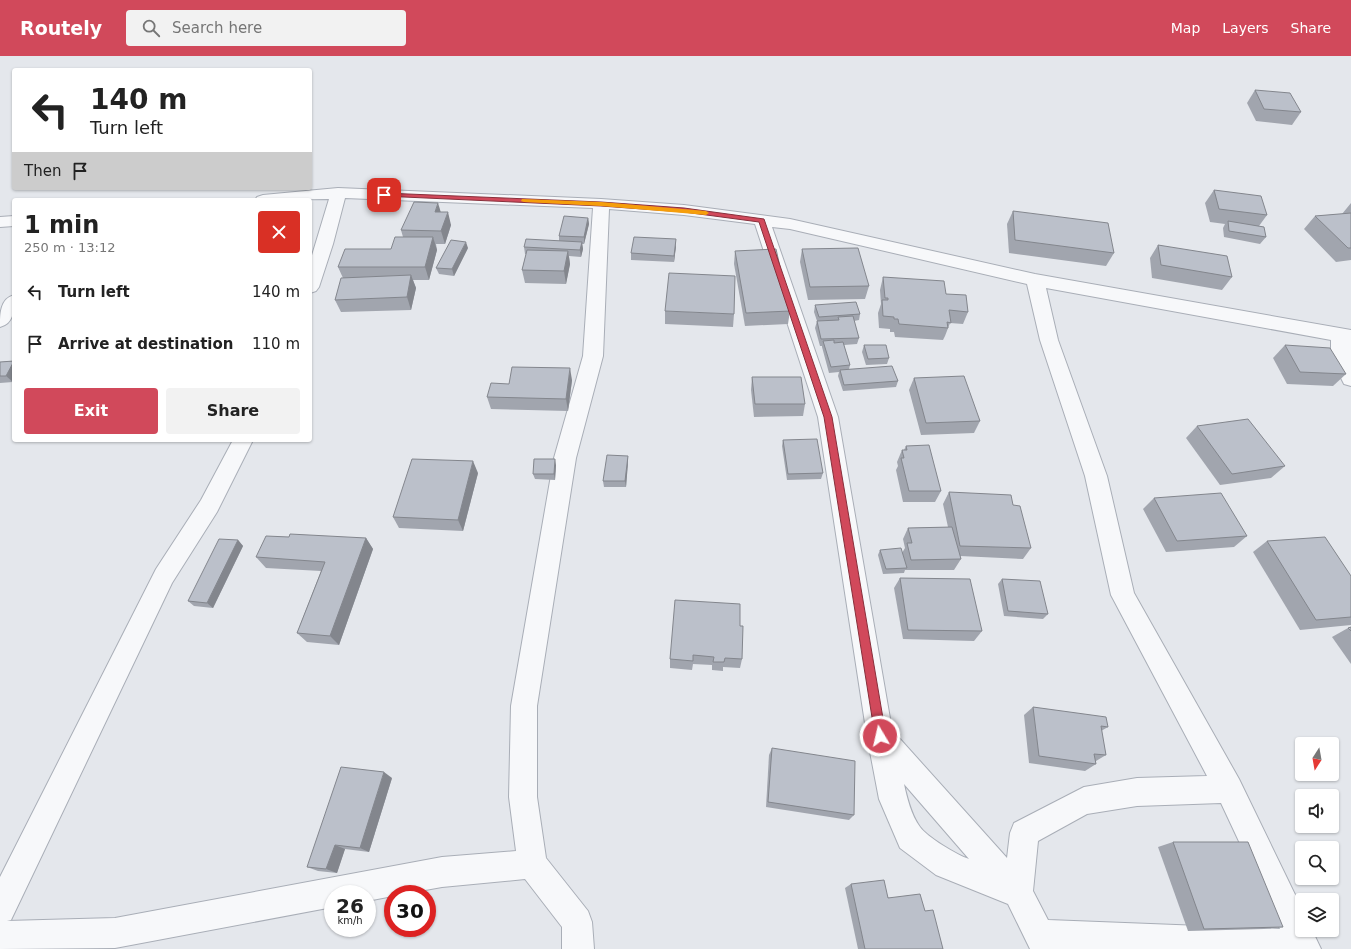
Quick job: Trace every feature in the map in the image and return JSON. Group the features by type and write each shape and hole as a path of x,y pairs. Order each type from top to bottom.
{"street":[{"path":"312,282 325,244 338,193"},
{"path":"284,198 338,193 601,204 684,210 790,224 1035,280 1346,336 1341,358 1351,379"},
{"path":"578,949 577,922 532,864 523,796 524,706 565,458 593,356 601,204"},
{"path":"0,222 12,221"},
{"path":"762,221 828,417 880,736 893,799 910,838 946,865 1018,893"},
{"path":"1035,280 1049,340 1096,476 1123,595 1229,789 1305,949"},
{"path":"0,320 12,304"},
{"path":"0,909 124,662 164,576 209,506 242,442"},
{"path":"880,736 1018,893 1043,942 1276,943"},
{"path":"1018,893 1024,833 1084,801 1137,792 1229,789"},
{"path":"0,937 115,932 442,872 532,864"}],"building":[{"path":"1255,90 1290,93 1301,112 1264,109"},
{"path":"1214,190 1261,196 1267,215 1219,209"},
{"path":"414,202 438,203 435,212 448,212 441,231 401,230"},
{"path":"1013,211 1108,223 1114,253 1015,240"},
{"path":"1351,213 1351,248 1348,248 1315,216"},
{"path":"564,216 588,218 584,237 559,236"},
{"path":"1228,221 1264,227 1266,237 1229,231"},
{"path":"395,237 433,237 425,267 338,267 345,249 391,249"},
{"path":"634,237 676,239 674,256 631,253"},
{"path":"526,239 582,242 580,250 524,247"},
{"path":"451,240 466,242 452,269 436,268"},
{"path":"1158,245 1227,256 1232,277 1161,265"},
{"path":"858,248 869,286 810,287 802,249"},
{"path":"776,249 790,311 746,313 735,251"},
{"path":"527,250 568,251 564,271 522,270"},
{"path":"669,273 735,276 734,314 665,311"},
{"path":"411,275 407,297 335,300 341,278"},
{"path":"883,277 944,281 946,294 966,295 968,312 949,310 951,323 947,322 948,328 899,324 898,319 894,319 894,317 883,316 882,300 888,300 888,298 885,298"},
{"path":"856,302 860,314 819,317 815,305"},
{"path":"853,316 859,338 821,339 817,321 839,320 838,317"},
{"path":"834,340 834,343 843,342 850,365 831,367 823,341"},
{"path":"864,345 886,345 889,358 868,359"},
{"path":"1285,345 1330,348 1346,374 1300,372"},
{"path":"12,361 12,365 6,376 0,376 0,362"},
{"path":"892,366 898,381 844,385 840,370"},
{"path":"512,367 570,368 566,399 487,397 491,383 509,384"},
{"path":"964,376 980,421 926,423 914,378"},
{"path":"752,377 801,377 805,404 755,404"},
{"path":"1248,419 1285,466 1232,474 1197,426"},
{"path":"817,439 823,473 788,474 783,440"},
{"path":"929,445 941,491 909,491 901,458 904,458 902,450 907,450 906,446"},
{"path":"607,455 628,456 625,481 603,481"},
{"path":"412,459 473,461 458,520 393,517"},
{"path":"534,459 555,459 554,474 533,474"},
{"path":"949,492 1011,495 1013,505 1020,506 1031,548 960,546"},
{"path":"1221,493 1247,536 1177,541 1154,498"},
{"path":"952,527 961,559 911,560 907,543 912,543 908,528"},
{"path":"290,534 366,538 330,636 297,633 325,562 256,557 266,536 289,537"},
{"path":"1325,537 1351,576 1351,617 1316,620 1267,541"},
{"path":"219,539 238,540 207,603 188,601"},
{"path":"901,548 907,568 886,569 880,550"},
{"path":"900,578 970,579 982,631 908,630"},
{"path":"1002,579 1040,581 1048,614 1008,611"},
{"path":"675,600 740,604 740,626 743,626 742,659 725,658 724,662 713,662 714,657 693,655 693,661 670,659"},
{"path":"1033,707 1106,717 1108,727 1101,726 1106,755 1094,754 1096,764 1039,756"},
{"path":"772,748 855,761 854,815 768,802"},
{"path":"341,767 384,772 360,848 335,845 326,869 307,867"},
{"path":"1173,842 1248,842 1283,927 1204,929"},
{"path":"884,880 888,898 920,894 925,911 933,910 943,949 865,949 851,884"}],"slow traffic":[{"path":"524,201 601,204 706,213"}],"route":[{"path":"384,195 601,204 684,210 762,221 828,417 880,736"}]}
